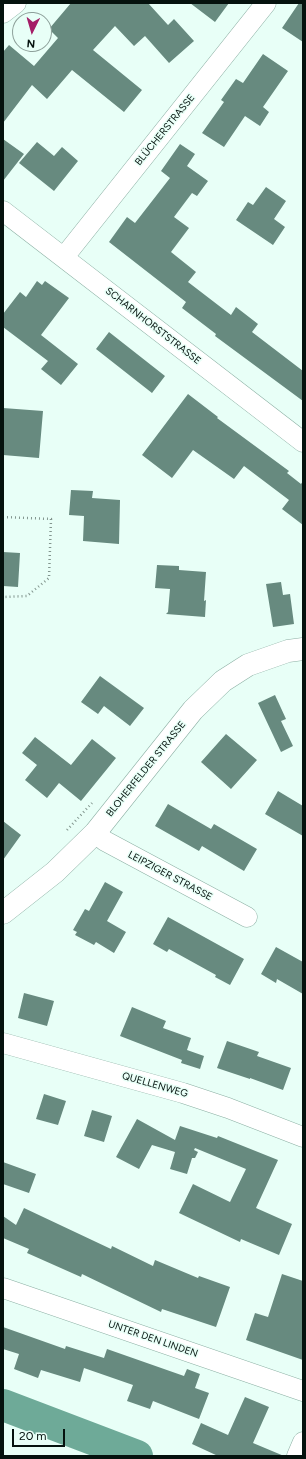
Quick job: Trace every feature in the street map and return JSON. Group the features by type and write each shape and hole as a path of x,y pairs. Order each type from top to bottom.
{"street":[{"path":"3,13 16,3"},
{"name":"BLÜCHERSTRASSE","path":"64,257 266,3"},
{"name":"SCHARNHORSTSTRASSE","path":"3,211 303,442"},
{"name":"BLOHERFELDER STRASSE","path":"3,913 55,872 95,833 193,710 223,681 248,665 288,651 303,649"},
{"name":"LEIPZIGER STRASSE","path":"95,833 105,841 247,917"},
{"name":"QUELLENWEG","path":"3,1043 183,1093 228,1108 303,1137"},
{"name":"UNTER DEN LINDEN","path":"3,1288 303,1391"},
{"path":"297,1456 303,1442"}],"path":[{"path":"3,517 51,519 49,578 27,596 3,597"}],"building":[{"path":"71,3 148,3 168,25 174,19 194,41 169,63 145,36 134,46 115,26 93,50 142,90 124,112 72,70 47,99 32,85 3,123 3,52 9,45 12,48 12,52 17,52 34,66 46,52 52,52 52,45 58,38 52,32 52,25"},
{"path":"190,3 229,3 215,22"},
{"path":"299,3 303,3 303,42 282,28"},
{"path":"263,54 288,71 263,107 269,112 260,126 245,116 224,147 202,133 224,102 221,100 236,79 243,83"},
{"path":"3,139 24,154 3,181"},
{"path":"37,142 54,156 62,147 78,161 54,191 19,163"},
{"path":"180,144 195,154 187,166 208,181 197,196 192,193 174,217 189,228 171,252 196,272 188,282 231,315 236,307 258,324 252,332 303,371 303,401 215,336 216,334 182,308 186,302 109,242 127,217 135,223 170,178 161,171"},
{"path":"266,187 286,201 274,219 285,227 273,245 236,220 248,202 253,205"},
{"path":"37,281 42,285 45,281 69,298 41,335 78,364 61,385 41,369 48,361 3,327 3,314 20,292 26,297"},
{"path":"109,332 165,376 152,393 96,349"},
{"path":"188,394 218,417 217,418 289,471 287,473 301,484 303,481 303,525 282,509 289,500 244,466 234,479 193,450 172,478 142,455"},
{"path":"3,408 43,411 39,458 3,455"},
{"path":"71,490 93,491 92,498 120,500 119,544 83,541 84,516 69,515"},
{"path":"3,552 20,553 18,587 3,586"},
{"path":"157,565 179,566 179,570 206,572 204,601 206,600 205,617 166,614 168,612 170,589 155,588"},
{"path":"281,582 283,595 290,594 294,624 273,627 266,584"},
{"path":"100,676 144,708 130,726 104,706 98,714 81,702"},
{"path":"275,695 286,719 281,721 293,746 281,752 258,703"},
{"path":"226,734 257,760 231,789 201,762"},
{"path":"35,737 71,765 92,739 116,758 81,801 59,783 47,798 25,780 37,765 22,753"},
{"path":"278,791 303,806 303,836 265,814"},
{"path":"168,804 211,829 214,824 257,849 244,871 202,846 199,851 155,826"},
{"path":"3,821 21,835 3,860"},
{"path":"105,882 123,892 107,921 126,932 114,953 96,942 94,945 75,935 77,932 73,930 85,909 89,911"},
{"path":"168,917 244,959 230,985 215,977 216,975 169,949 167,952 153,944"},
{"path":"276,947 303,962 303,994 277,979 276,983 261,974"},
{"path":"24,993 54,1001 47,1026 18,1018"},
{"path":"132,1007 166,1021 163,1028 191,1038 187,1050 204,1056 200,1069 181,1063 182,1060 120,1036"},
{"path":"227,1041 259,1052 257,1056 291,1068 283,1090 217,1068"},
{"path":"44,1094 66,1101 58,1125 36,1119"},
{"path":"92,1110 112,1116 104,1142 84,1136"},
{"path":"137,1119 175,1140 180,1126 217,1138 218,1136 278,1160 256,1208 292,1224 279,1255 241,1239 240,1242 179,1213 193,1184 230,1202 246,1169 195,1148 194,1150 198,1152 195,1158 192,1158 187,1174 170,1169 175,1152 152,1145 139,1169 116,1157"},
{"path":"3,1162 36,1174 29,1193 3,1184"},
{"path":"24,1208 111,1249 112,1246 153,1266 155,1260 198,1278 199,1276 230,1287 216,1327 162,1309 161,1312 82,1274 81,1277 27,1253 29,1249 3,1238 3,1216 16,1225"},
{"path":"282,1274 303,1281 303,1360 246,1340 255,1313 268,1317"},
{"path":"3,1327 65,1349 66,1346 104,1358 107,1349 184,1376 187,1369 200,1374 195,1388 209,1393 199,1419 153,1401 150,1409 127,1401 133,1385 84,1368 80,1382 41,1370 38,1378 14,1369 19,1354 3,1349"},
{"path":"245,1397 269,1407 253,1443 284,1456 218,1456 192,1444 201,1423 228,1435"}],"waterway":[{"path":"3,1405 137,1456"}]}
